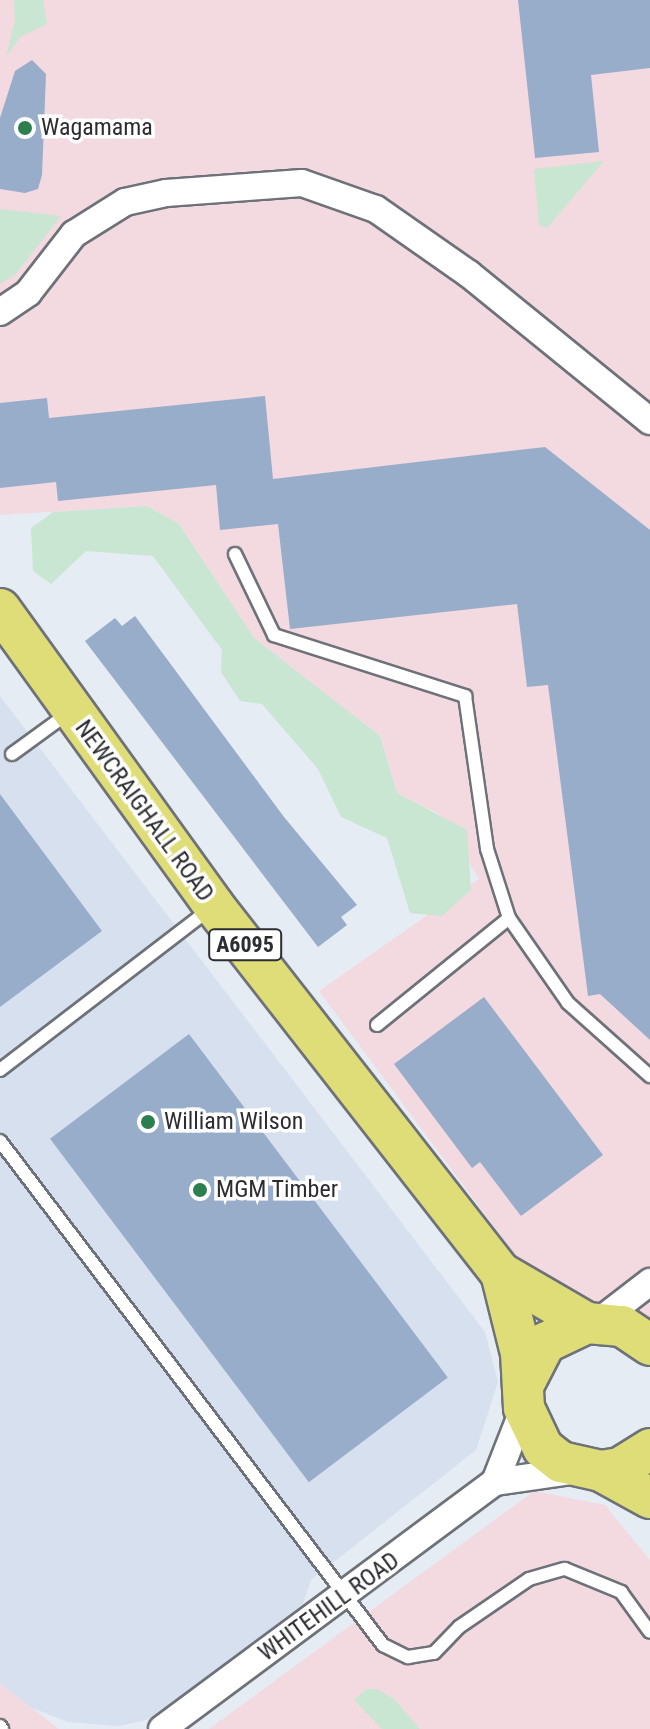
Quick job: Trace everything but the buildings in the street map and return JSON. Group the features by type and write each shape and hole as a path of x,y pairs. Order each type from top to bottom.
{"main road":[{"name":"NEWCRAIGHALL ROAD","path":"0,609 214,906 501,1273 592,1322 622,1326 650,1345"},
{"name":"NEWCRAIGHALL ROAD","path":"501,1273 524,1396 543,1448 650,1498"},
{"path":"524,1396 545,1343 592,1322"},
{"path":"591,1471 620,1468 650,1449"}],"street":[{"path":"0,312 28,293 74,234 125,202 166,193 302,183 376,209 469,274 650,421"},
{"path":"592,1322 650,1282"},
{"path":"495,1482 524,1396"},
{"name":"WHITEHILL ROAD","path":"162,1729 495,1482 591,1471"}],"lane":[{"path":"235,554 274,635 465,696 487,849 509,918 568,1003 650,1076"},
{"path":"12,754 72,711"},
{"path":"0,1070 214,906"},
{"path":"377,1025 509,918"},
{"path":"0,1141 383,1645 408,1657 434,1653 459,1627 529,1579 565,1569 621,1592 650,1632"}],"shaded area":[{"path":"0,0 650,0 650,1330 530,1275 319,991 479,879 439,814 397,793 380,736 254,638 179,524 147,506 0,515"},
{"path":"0,696 485,1332 498,1382 476,1450 311,1580 303,1604 177,1700 146,1720 119,1726 68,1722 30,1707 0,1683"},
{"path":"534,1491 605,1505 650,1560 650,1729 209,1729"},
{"path":"0,1683 59,1729 0,1729"}],"green space":[{"path":"14,0 43,0 47,24 20,37 6,57 15,20"},
{"path":"604,161 547,228 539,225 534,169"},
{"path":"0,209 61,216 15,275 0,284"},
{"path":"147,506 179,524 254,638 380,736 397,793 467,830 471,890 442,916 410,913 387,838 341,817 318,769 262,704 240,701 221,672 222,650 153,556 86,551 51,584 33,571 31,528 53,512"},
{"path":"366,1689 377,1689 394,1699 420,1729 382,1729 354,1700"}],"place":[{"name":"Wagamama","path":"25,128"},
{"name":"William Wilson","path":"148,1122"},
{"name":"MGM Timber","path":"200,1190"}]}
